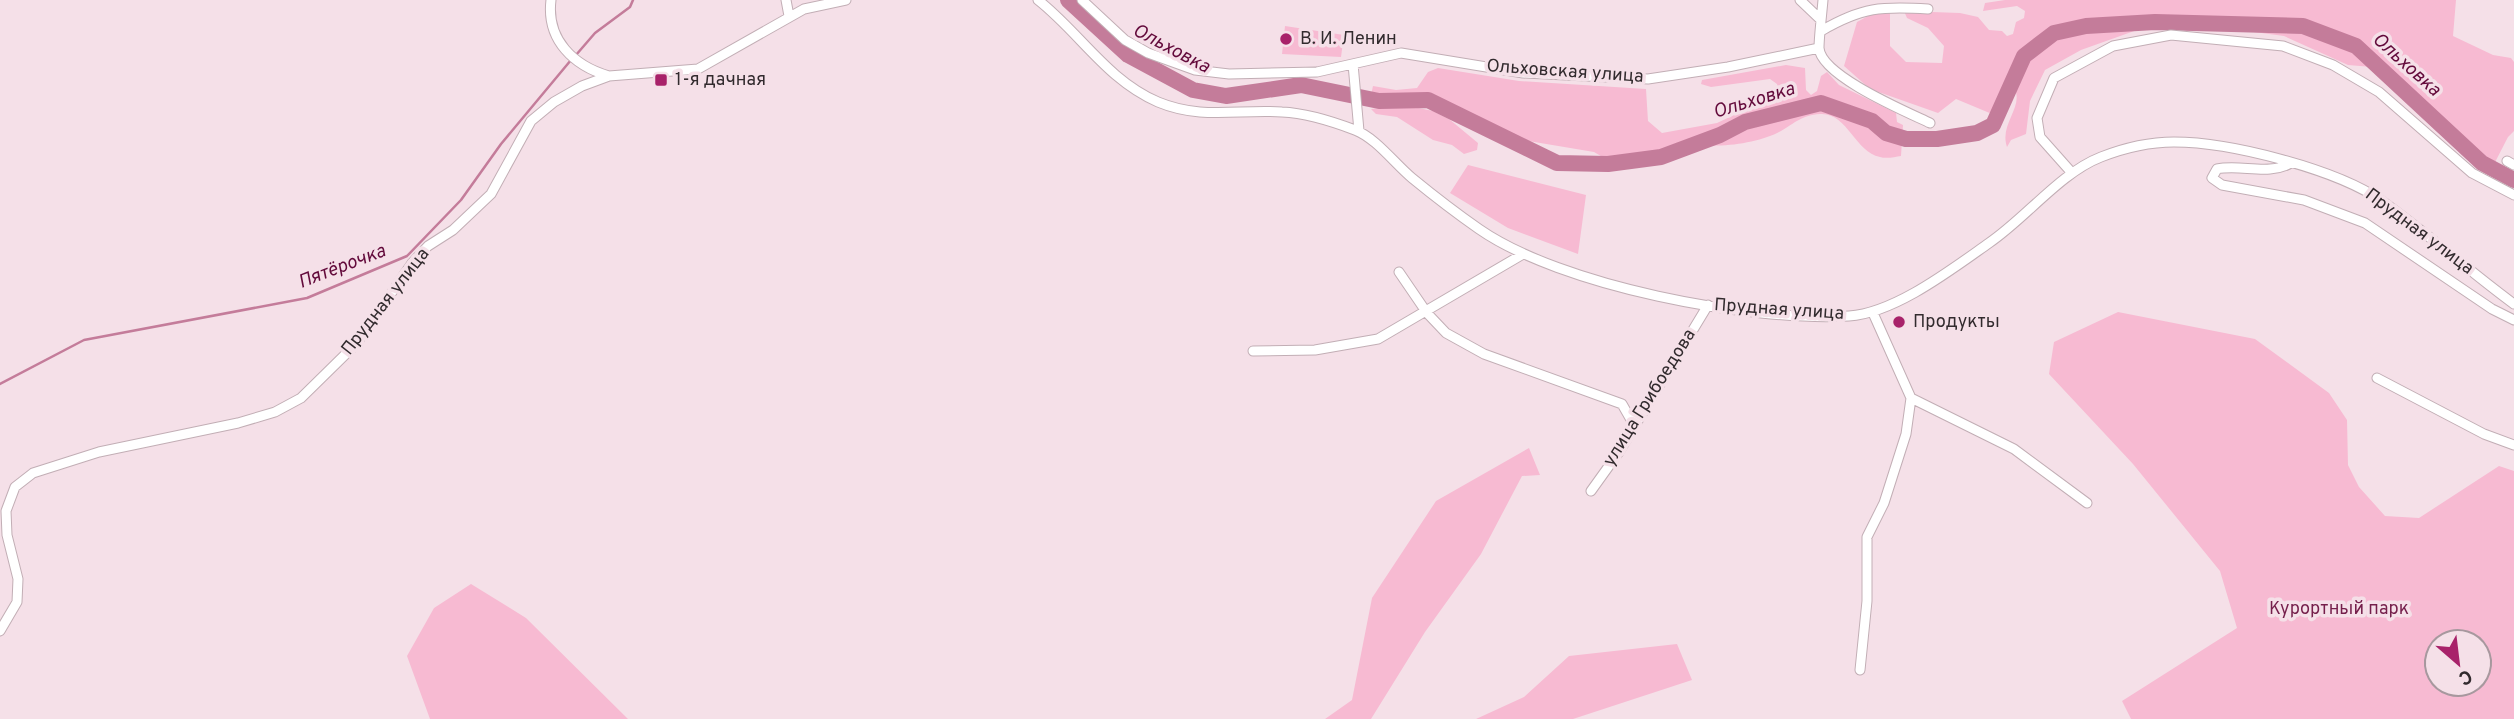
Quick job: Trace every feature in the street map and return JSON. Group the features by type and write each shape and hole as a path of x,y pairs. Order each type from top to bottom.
{"street":[{"path":"551,0 550,20 563,47 579,65 609,76"},
{"path":"786,0 789,16"},
{"name":"Прудная улица","path":"0,631 17,602 18,579 7,534 6,511 15,487 33,473 100,452 238,423 275,412 301,398 357,343 428,246 453,230 491,194 531,121 554,102 609,76 698,69 804,9 846,0"},
{"name":"Прудная улица","path":"1038,0 1111,72 1159,102 1206,115 1296,114 1359,131 1455,212 1499,243 1522,254 1626,288 1708,305 1794,315 1849,316 1873,313 1923,286 2009,229 2072,173 2098,158 2133,146 2175,142 2221,147 2342,178 2380,199 2514,304"},
{"name":"Ольховская улица","path":"1082,0 1125,40 1148,53 1195,70 1229,74 1317,72 1401,53 1523,73 1648,79 1728,67 1819,48"},
{"path":"1800,0 1821,20"},
{"path":"1824,0 1819,48 1828,62 1859,88 1930,123"},
{"path":"1821,31 1861,12 1883,6 1928,9"},
{"path":"2072,173 2040,137 2037,117 2054,78 2113,46 2171,36 2283,46 2333,65 2379,92 2472,173 2514,195"},
{"path":"1353,64 1359,131"},
{"path":"2291,163 2277,169 2226,167 2217,169 2212,178 2222,184 2304,200 2365,223 2492,309 2514,320"},
{"path":"1253,351 1315,350 1359,345 1386,335 1427,313 1522,254"},
{"path":"1399,272 1427,313 1446,334 1484,354 1622,404 1634,425"},
{"name":"улица Грибоедова","path":"1591,491 1708,305"},
{"path":"1860,670 1867,601 1867,537 1884,503 1906,434 1911,398 1873,313"},
{"path":"2377,378 2484,434 2514,445"},
{"path":"1911,398 2014,449 2087,503"}],"green space":[{"path":"2005,0 2456,0 2453,36 2493,55 2511,58 2514,62 2514,131 2508,137 2489,174 2435,130 2372,67 2348,65 2284,36 2254,32 2245,21 2145,19 2137,30 2081,50 2045,70 2030,101 2026,134 2011,140 2007,147 2005,138 2017,97 2009,81 1992,114 1956,99 1938,113 1870,89 1844,66 1857,22 1870,15 1890,11 1890,46 1906,62 1942,63 1944,46 1928,28 1907,18 1904,11 1960,13 1978,17 1989,30 2002,31 2007,36 2013,34 2016,22 2024,18 2025,11 2017,6 1983,11 1985,3"},
{"path":"1285,26 1344,35 1341,57 1282,54"},
{"path":"1786,65 1805,68 1806,90 1811,95 1817,91 1821,76 1827,72 1839,85 1896,113 1897,122 1903,125 1901,156 1885,158 1871,154 1837,119 1820,114 1803,118 1772,135 1749,142 1711,145 1691,141 1658,153 1606,159 1594,152 1523,140 1435,97 1371,95 1373,86 1396,90 1417,88 1428,72 1438,68 1519,81 1646,89 1648,121 1662,133 1717,123 1779,94 1777,84 1770,79 1711,87 1701,84 1702,80"},
{"path":"1404,105 1433,111 1449,119 1478,143 1477,150 1464,154 1452,145 1433,140 1397,117 1376,114 1371,109"},
{"path":"1468,165 1586,195 1578,254 1508,228 1450,193"},
{"name":"Курортный парк","path":"2118,312 2255,339 2329,393 2347,420 2348,465 2359,487 2385,516 2419,518 2499,466 2514,471 2514,719 2131,719 2122,701 2237,628 2220,571 2133,464 2049,374 2054,342"},
{"path":"1529,448 1540,475 1522,476 1481,554 1425,632 1371,719 1325,719 1352,700 1372,598 1436,501"},
{"path":"471,584 526,618 628,719 430,719 407,656 434,608"},
{"path":"1677,644 1692,680 1573,719 1476,719 1524,697 1569,656"}],"waterway":[{"name":"Пятёрочка","path":"576,55 595,33 630,7 633,0"},
{"name":"Ольховка","path":"1068,0 1128,55 1193,90 1226,96 1301,85 1379,101 1428,100 1557,163 1608,164 1661,157 1720,135 1745,122 1821,103 1872,121 1886,133 1906,139 1937,139 1977,133 1993,125 2024,56 2054,33 2086,26 2155,22 2303,26 2356,46 2482,163 2514,180"},
{"name":"Пятёрочка","path":"0,384 84,340 307,298 407,256 461,200 501,144 571,60"}],"place":[{"name":"В. И. Ленин","path":"1286,39"},
{"name":"1-я дачная","path":"661,80"},
{"name":"Продукты","path":"1899,322"}]}
